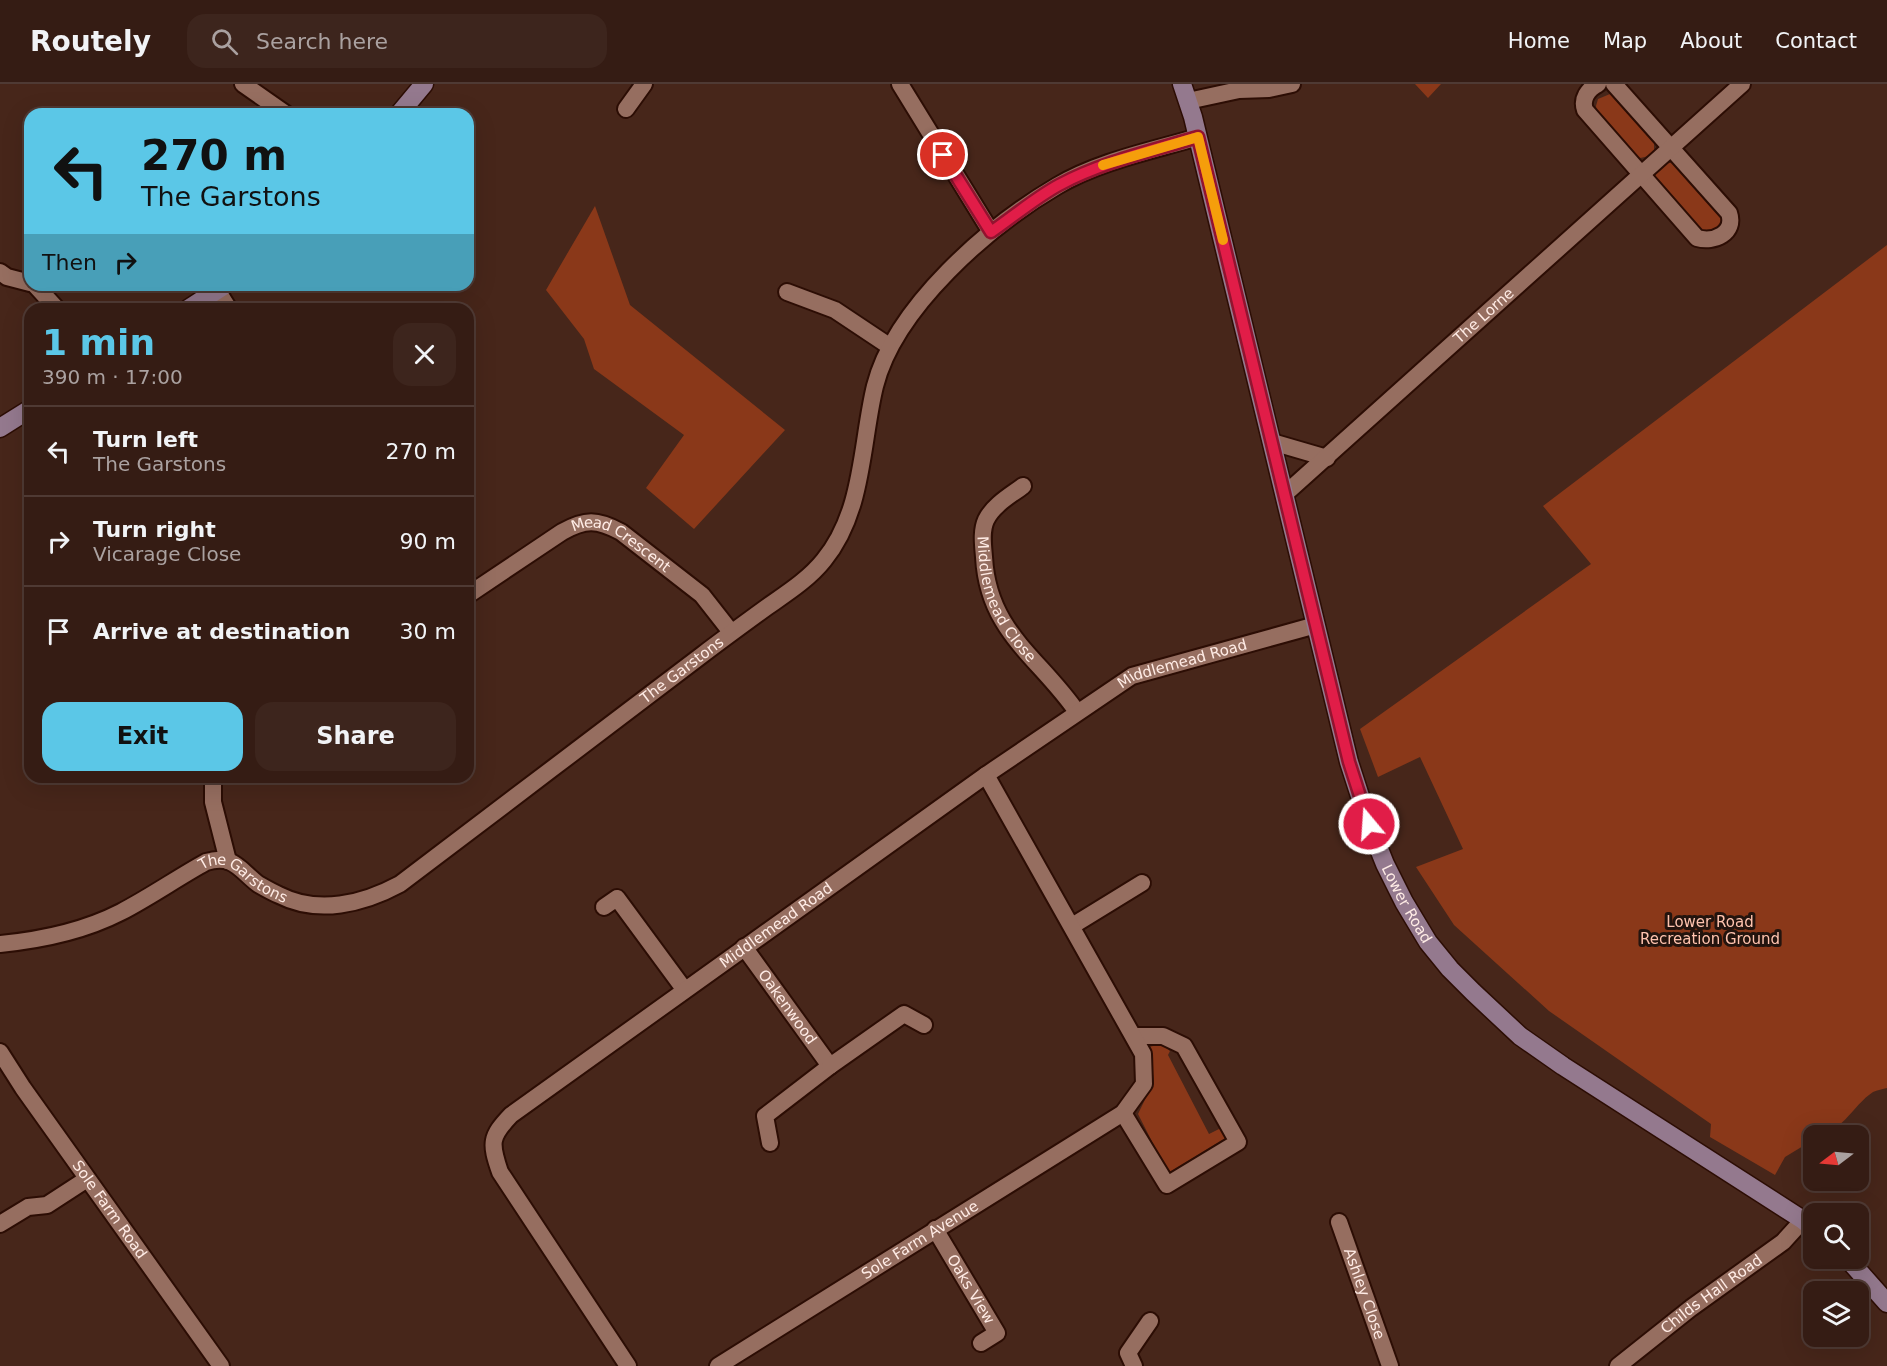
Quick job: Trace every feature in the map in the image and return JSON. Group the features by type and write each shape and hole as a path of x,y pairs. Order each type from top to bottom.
{"street":[{"path":"243,84 277,108"},
{"path":"405,108 424,84"},
{"path":"626,109 644,84"},
{"path":"900,84 991,232"},
{"path":"1185,92 1269,88 1292,84"},
{"path":"1598,84 1587,93 1583,105 1585,110 1697,238 1714,240 1722,236 1731,219 1729,213 1614,84"},
{"name":"The Lorne","path":"1286,494 1742,84"},
{"name":"Lower Road","path":"1185,92 1286,494 1349,762 1384,864 1428,942 1450,969 1520,1036 1611,1098 1803,1221"},
{"name":"The Garstons","path":"0,944 54,935 88,926 120,912 206,862 220,859 240,867 259,884 281,897 305,904 331,906 356,903 380,895 409,877 731,632 811,574 825,559 837,542 855,497 867,418 880,366 889,346 945,274 991,232 1058,186 1111,162 1198,137"},
{"path":"0,272 7,277 24,281"},
{"path":"40,291 52,303"},
{"path":"197,303 216,291"},
{"path":"787,292 835,310 889,346"},
{"path":"0,429 24,413"},
{"path":"1272,442 1327,458"},
{"name":"Middlemead Close","path":"1023,486 998,505 986,519 982,534 985,572 992,596 1005,625 1020,647 1065,695 1077,712"},
{"name":"Mead Crescent","path":"474,591 562,532 575,525 591,521 606,524 621,532 702,595 731,632"},
{"name":"Middlemead Road","path":"628,1366 500,1172 492,1150 497,1130 511,1114 986,775 1132,676 1316,625"},
{"name":"Sole Farm Avenue","path":"718,1366 1123,1113 1144,1084 1143,1054 1134,1036 986,775"},
{"path":"213,783 213,802 228,861"},
{"path":"1072,926 1142,883"},
{"path":"604,907 617,898 684,990"},
{"name":"Oakenwood","path":"744,947 830,1066"},
{"path":"770,1143 765,1116 830,1066 904,1014 924,1025"},
{"path":"1123,1113 1167,1185 1238,1142 1184,1046 1163,1036 1134,1036"},
{"name":"Sole Farm Road","path":"0,1052 87,1179 221,1366"},
{"path":"0,1224 28,1207 47,1205 87,1179"},
{"name":"Ashley Close","path":"1339,1222 1390,1366"},
{"name":"Childs Hall Road","path":"1618,1366 1691,1308 1803,1228"},
{"name":"Oaks View","path":"935,1230 997,1333 981,1343"},
{"path":"1857,1269 1887,1303"},
{"path":"1134,1366 1128,1353 1150,1321"}],"green space":[{"path":"1415,84 1441,84 1428,98"},
{"path":"1610,94 1614,95 1654,142 1654,151 1650,155 1636,158 1597,113 1598,99"},
{"path":"1674,163 1722,217 1719,231 1704,232 1701,230 1656,181 1655,174 1659,169 1666,164"},
{"path":"595,206 630,305 785,430 694,529 646,488 684,435 594,369 584,339 546,290"},
{"name":"Lower Road Recreation Ground","path":"1887,245 1887,1088 1873,1092 1840,1125 1803,1125 1803,1146 1785,1157 1775,1175 1710,1137 1711,1124 1549,1011 1454,925 1416,867 1463,849 1420,757 1378,777 1360,729 1591,564 1543,506"},
{"path":"1161,1044 1170,1051 1168,1055 1209,1134 1221,1128 1227,1137 1168,1173 1138,1114 1154,1081 1149,1047"}],"slow traffic":[{"path":"1103,165 1198,137 1223,240"}],"route":[{"path":"943,155 991,232 1058,186 1084,173 1111,162 1198,137 1349,762 1369,824"}]}
